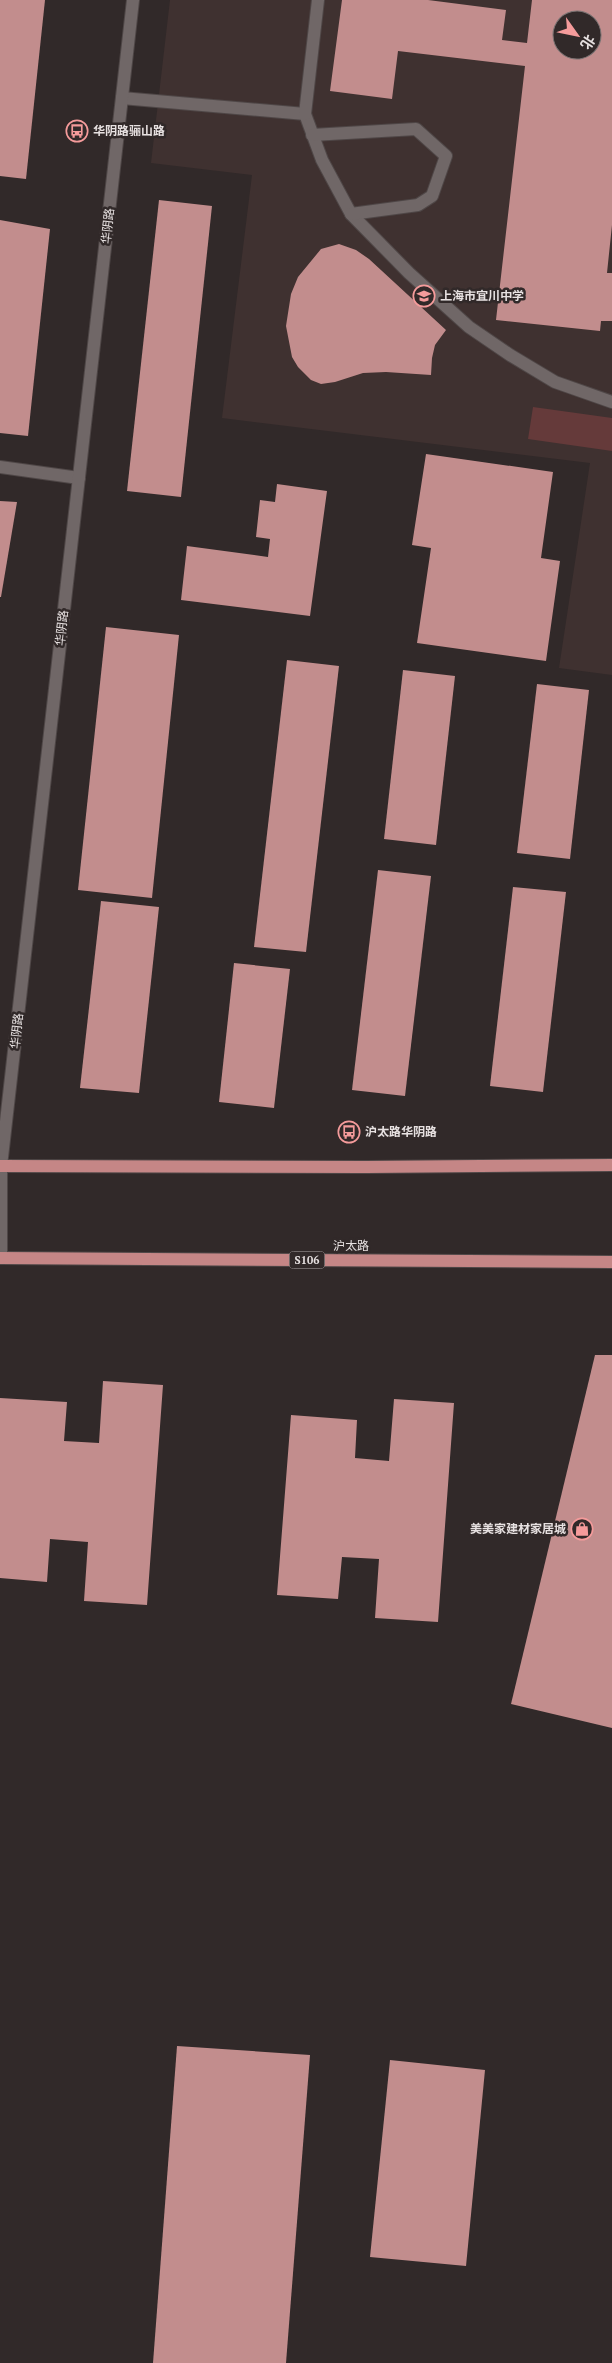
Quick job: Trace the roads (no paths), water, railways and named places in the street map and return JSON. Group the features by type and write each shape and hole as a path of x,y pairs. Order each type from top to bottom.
{"main road":[{"path":"1,1166 376,1167 612,1165"},
{"name":"沪太路","path":"1,1258 612,1262"}],"street":[{"name":"华阴路","path":"1,1258 1,1166 133,0"},
{"path":"318,0 305,114 322,160 351,214 409,273 469,326 510,356 555,382 612,402"},
{"path":"122,98 305,114"},
{"path":"312,135 416,129 446,156 432,196 418,205 351,214"},
{"path":"0,467 79,478"}],"place":[{"name":"华阴路骊山路","path":"77,131"},
{"name":"上海市宜川中学","path":"424,296"},
{"name":"沪太路华阴路","path":"349,1132"},
{"name":"美美家建材家居城","path":"582,1529"}]}
